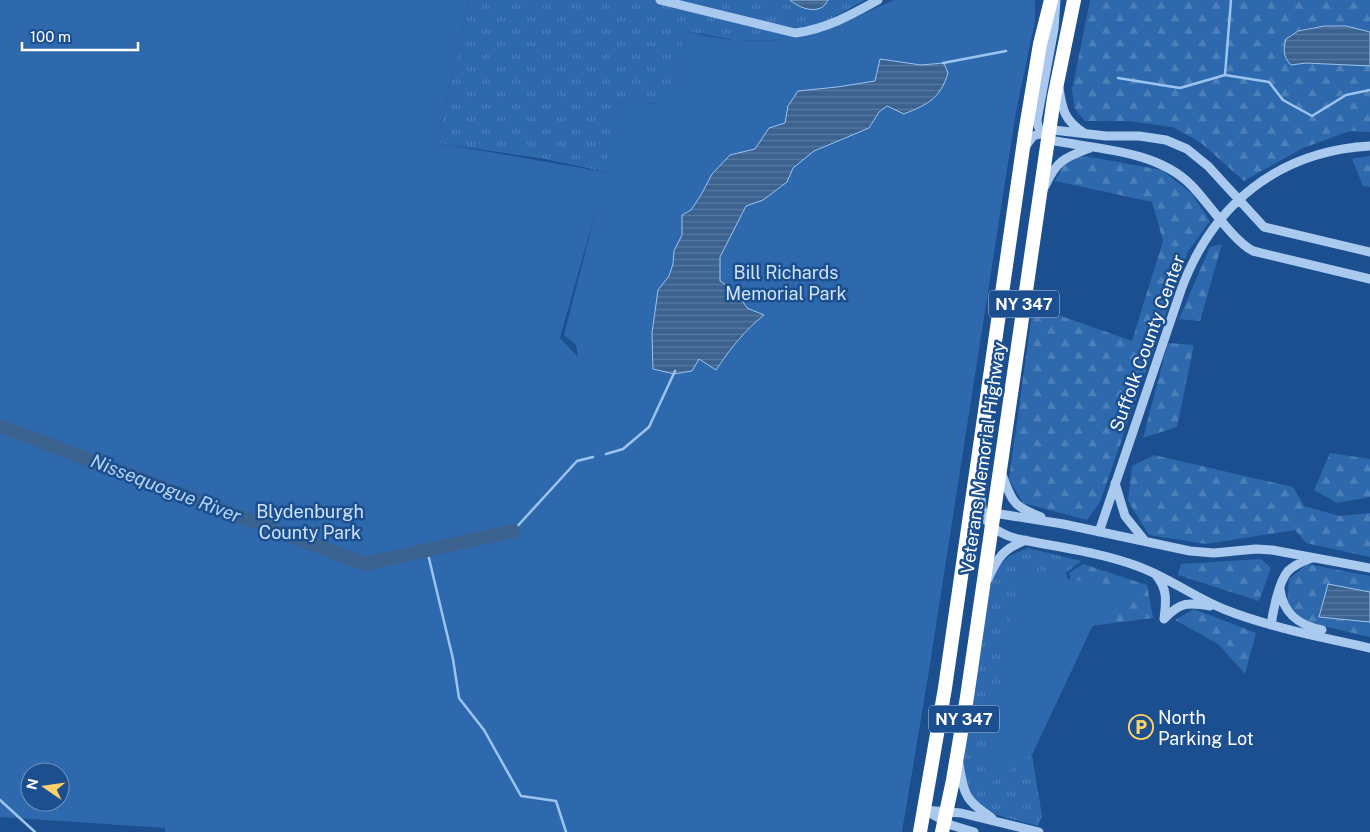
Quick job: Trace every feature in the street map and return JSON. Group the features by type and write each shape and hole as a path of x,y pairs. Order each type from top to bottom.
{"highway":[{"name":"Veterans Memorial Highway","path":"920,832 936,745 1022,151 1034,78 1051,0"},
{"name":"Veterans Memorial Highway","path":"945,822 958,754 982,593 990,519 1000,469 1039,200 1046,134 1074,0"}],"street":[{"path":"660,0 795,33 812,31 828,26 878,0"},
{"path":"1046,0 1047,18"},
{"path":"1056,0 1054,29 1037,120 1046,134 1090,148 1142,158 1168,168 1192,186 1241,243 1253,251 1370,279"},
{"path":"1058,75 1062,106 1065,114 1073,125 1084,133"},
{"path":"1022,151 1030,138 1046,134 1084,133 1106,136 1139,136 1166,140 1187,149 1208,166 1264,227 1370,252"},
{"name":"Suffolk County Center","path":"1099,532 1185,279 1200,248 1220,219 1239,198 1271,176 1306,159 1339,150 1370,146"},
{"path":"1039,200 1056,166 1067,158 1090,148"},
{"path":"981,436 981,504 990,519 1011,537 1108,558 1154,573 1224,609"},
{"path":"1000,469 1010,496 1016,505 1031,513 1063,524 1198,552 1214,553 1264,549 1370,568"},
{"path":"1115,482 1126,516 1146,542"},
{"path":"968,529 977,520 990,519 1063,524"},
{"path":"982,593 999,557 1010,547 1026,540"},
{"path":"1271,625 1282,581 1288,571 1314,557"},
{"path":"1154,573 1165,589 1164,619 1172,611 1186,604 1200,604 1224,609 1271,625 1370,647"},
{"path":"1280,589 1286,610 1299,622 1313,628 1348,637 1370,647"},
{"path":"958,754 962,785 967,798 977,808 999,822"},
{"path":"924,810 945,822 974,832"},
{"path":"945,822 999,822 1040,832"}],"green space":[{"name":"Blydenburgh County Park","path":"0,0 469,0 437,143 605,172 621,101 651,104 670,101 687,31 738,41 779,40 827,29 894,0 1035,0 1035,21 1016,112 902,832 165,832 165,828 0,817","holes":["596,210 564,335 576,345 578,357 560,338"]},
{"path":"469,0 865,0 795,39 738,41 687,31 670,102 645,104 621,101 606,172 545,159 437,143"},
{"path":"1090,0 1370,0 1370,32 1344,26 1316,26 1299,30 1286,39 1291,65 1306,63 1370,66 1370,132 1350,131 1303,148 1244,181 1200,142 1172,127 1129,121 1085,121 1075,109 1072,90"},
{"path":"1085,156 1162,170 1191,193 1210,221 1187,253 1100,502 1087,520 1023,503 1009,479 1033,306 1132,341 1163,241 1152,202 1055,181 1065,162"},
{"path":"1370,156 1370,187 1363,186 1352,159"},
{"path":"1222,244 1200,321 1179,319 1210,247"},
{"path":"1168,343 1194,345 1177,427 1143,438"},
{"path":"1330,453 1370,459 1370,497 1337,503 1314,490"},
{"path":"1154,455 1293,487 1304,506 1340,516 1370,513 1370,557 1306,543 1295,530 1206,544 1149,535 1128,501 1132,466"},
{"path":"1028,548 1081,561 1066,573 1079,629 1065,656 1032,755 1042,816 1038,826 1006,818 976,804 969,796 965,787 962,768 992,574 1009,556"},
{"path":"1261,559 1271,568 1259,601 1178,575 1181,564"},
{"path":"1083,564 1147,585 1153,618 1082,627 1069,573"},
{"path":"1307,564 1370,576 1370,592 1328,585 1319,616 1370,622 1370,637 1306,622 1287,605 1289,579"},
{"path":"1019,572 1140,589 1093,625 1032,755 981,790"},
{"path":"1194,609 1256,633 1245,674 1218,644 1175,620"}],"shaded area":[{"path":"790,0 828,0 821,8 810,9 799,6"},
{"path":"1324,26 1346,26 1370,32 1370,66 1306,63 1291,65 1284,53 1286,39 1298,31"},
{"path":"880,59 921,65 944,63 948,73 941,89 932,100 904,114 887,106 879,112 869,128 814,151 793,168 787,182 763,200 746,206 720,257 720,281 736,291 747,308 764,315 750,327 716,370 699,359 692,371 674,374 653,369 652,333 658,290 669,276 673,264 674,251 682,235 682,215 691,210 712,174 730,155 755,149 769,128 785,123 788,106 798,91 875,81"},
{"path":"1328,584 1370,592 1370,622 1319,617"}],"waterway":[{"path":"1225,75 1231,0"},
{"path":"943,63 1006,51"},
{"name":"Nissequogue River","path":"1118,78 1180,88 1225,75 1269,82 1283,100 1312,116 1346,95 1370,90"},
{"name":"Nissequogue River","path":"606,454 623,449 649,427 675,371"},
{"name":"Nissequogue River","path":"0,426 365,564 513,531"},
{"name":"Nissequogue River","path":"513,531 577,461 593,457"},
{"path":"427,550 453,659 459,698 484,730 521,796 556,801 566,832"},
{"path":"0,800 35,832"}],"place":[{"name":"North Parking Lot","path":"1141,727"}],"park label":[{"name":"Bill Richards Memorial Park","path":"786,282"}]}
